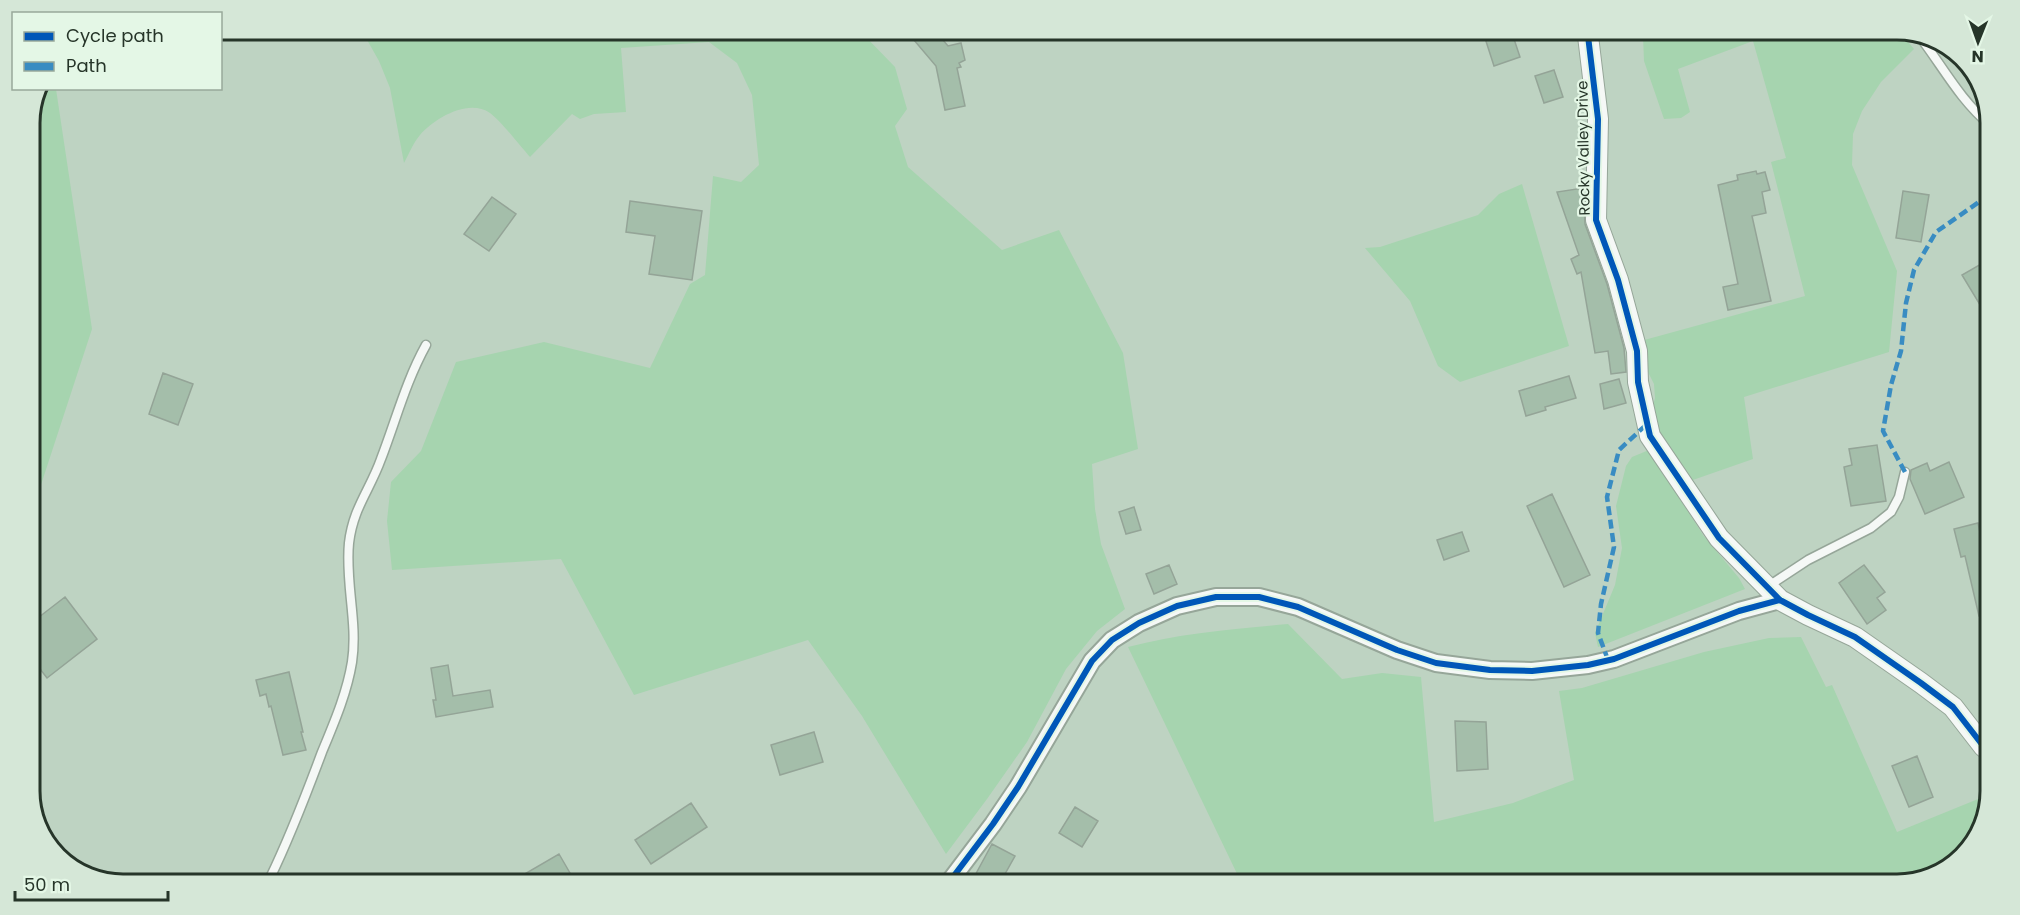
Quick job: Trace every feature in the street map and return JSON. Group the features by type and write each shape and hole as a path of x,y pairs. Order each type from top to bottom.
{"street":[{"name":"Rocky Valley Drive","path":"1588,40 1598,119 1596,220 1618,280 1637,351 1638,382 1650,436 1719,538 1773,593 1808,615 1855,637 1953,706 1980,743"},
{"path":"955,874 1018,787 1092,661 1112,640 1139,622 1177,606 1216,597 1259,597 1298,607 1397,650 1436,663 1490,670 1532,671 1588,665 1614,658 1739,612 1773,593"}],"lane":[{"path":"1928,47 1943,71 1979,115"},
{"path":"272,874 298,818 343,699 352,662 354,634 349,553 356,510 381,461 404,393 426,345"},
{"path":"1773,593 1808,560 1871,528 1891,512 1899,497 1905,472"}],"green space":[{"path":"367,40 869,40 895,67 907,109 895,126 908,167 1002,250 1059,230 1123,353 1138,449 1092,464 1095,509 1101,544 1125,609 1097,631 1066,669 1027,742 946,854 862,716 808,640 634,695 561,559 392,570 387,521 391,482 421,451 456,362 544,342 650,368 690,284 705,275 713,176 741,182 759,165 752,95 737,63 709,42 621,48 626,112 594,114 580,119 572,114 530,157 490,113 481,109 462,109 442,117 426,129 415,141 404,163 390,88"},
{"path":"1643,40 1896,40 1908,41 1914,49 1881,82 1862,111 1853,134 1852,165 1897,271 1889,352 1744,397 1753,459 1690,481 1657,431 1652,409 1655,398 1654,384 1637,342 1805,296 1771,162 1786,158 1753,41 1678,69 1690,112 1681,118 1664,119 1644,61"},
{"path":"48,90 56,90 92,329 41,485 41,118 43,102"},
{"path":"1522,184 1569,346 1460,382 1438,366 1410,301 1365,248 1380,247 1478,215 1499,194"},
{"path":"1649,450 1703,535 1739,578 1745,589 1598,647 1595,633 1615,585 1622,548 1616,506 1626,466 1632,457"},
{"path":"1288,624 1342,679 1382,673 1421,677 1434,822 1513,803 1574,780 1559,691 1582,688 1704,652 1769,638 1801,637 1826,687 1832,685 1897,832 1979,799 1978,807 1968,833 1951,854 1928,868 1907,874 1237,874 1128,647 1228,630"}],"building":[{"path":"914,40 943,40 948,46 961,43 965,60 959,63 961,67 957,68 965,106 945,110 936,66"},
{"path":"1486,40 1514,40 1520,57 1494,66"},
{"path":"1554,70 1563,97 1544,103 1535,76"},
{"path":"1756,171 1757,174 1765,172 1770,190 1762,192 1766,213 1752,216 1771,301 1728,310 1723,287 1738,284 1718,185 1738,180 1737,175"},
{"path":"1583,188 1585,224 1607,284 1624,348 1626,372 1611,374 1608,351 1595,353 1581,272 1577,274 1571,259 1579,255 1557,192"},
{"path":"1903,191 1929,195 1921,242 1896,238"},
{"path":"492,197 516,214 489,251 464,234"},
{"path":"630,201 702,211 692,280 649,274 655,236 626,232"},
{"path":"1979,265 1979,304 1962,275"},
{"path":"163,373 193,384 178,425 149,414"},
{"path":"1569,376 1576,398 1545,407 1546,410 1526,416 1519,391"},
{"path":"1619,379 1626,403 1604,409 1600,384"},
{"path":"1877,445 1886,501 1851,506 1844,467 1852,465 1849,449"},
{"path":"1949,462 1964,497 1925,514 1910,479 1911,470 1927,463 1930,471"},
{"path":"1552,494 1590,575 1564,587 1527,506"},
{"path":"1134,507 1141,530 1126,534 1119,512"},
{"path":"1978,523 1980,616 1965,556 1961,557 1954,529"},
{"path":"1462,532 1469,551 1444,560 1437,540"},
{"path":"1169,565 1177,584 1154,594 1146,574"},
{"path":"1864,565 1885,592 1877,598 1886,610 1867,624 1839,583"},
{"path":"65,597 97,639 47,678 41,670 41,616"},
{"path":"448,665 453,696 490,690 493,707 436,717 431,668"},
{"path":"289,672 306,750 283,755 271,706 269,707 266,694 260,696 256,680"},
{"path":"1455,721 1486,722 1488,769 1457,771"},
{"path":"814,732 823,762 780,775 771,745"},
{"path":"1917,756 1933,797 1909,807 1892,766"},
{"path":"691,803 707,827 651,864 635,840"},
{"path":"1075,807 1098,821 1082,847 1059,833"},
{"path":"992,844 1015,856 1005,874 976,874"},
{"path":"559,854 571,874 525,874"}],"marked path":[{"path":"1905,472 1883,431 1891,385 1901,351 1906,303 1914,270 1936,232 1979,202"},
{"path":"1608,660 1598,633 1601,604 1614,547 1607,497 1619,450 1647,424"}],"cycle path":[{"path":"1588,40 1598,119 1596,220 1618,280 1637,351 1638,382 1650,436 1719,538 1780,600 1855,637 1921,683 1953,707 1980,742"},
{"path":"955,874 1018,787 1092,661 1112,640 1139,623 1177,606 1216,597 1259,597 1298,607 1397,650 1436,663 1490,670 1532,671 1588,665 1614,659 1739,611 1780,600"}]}
